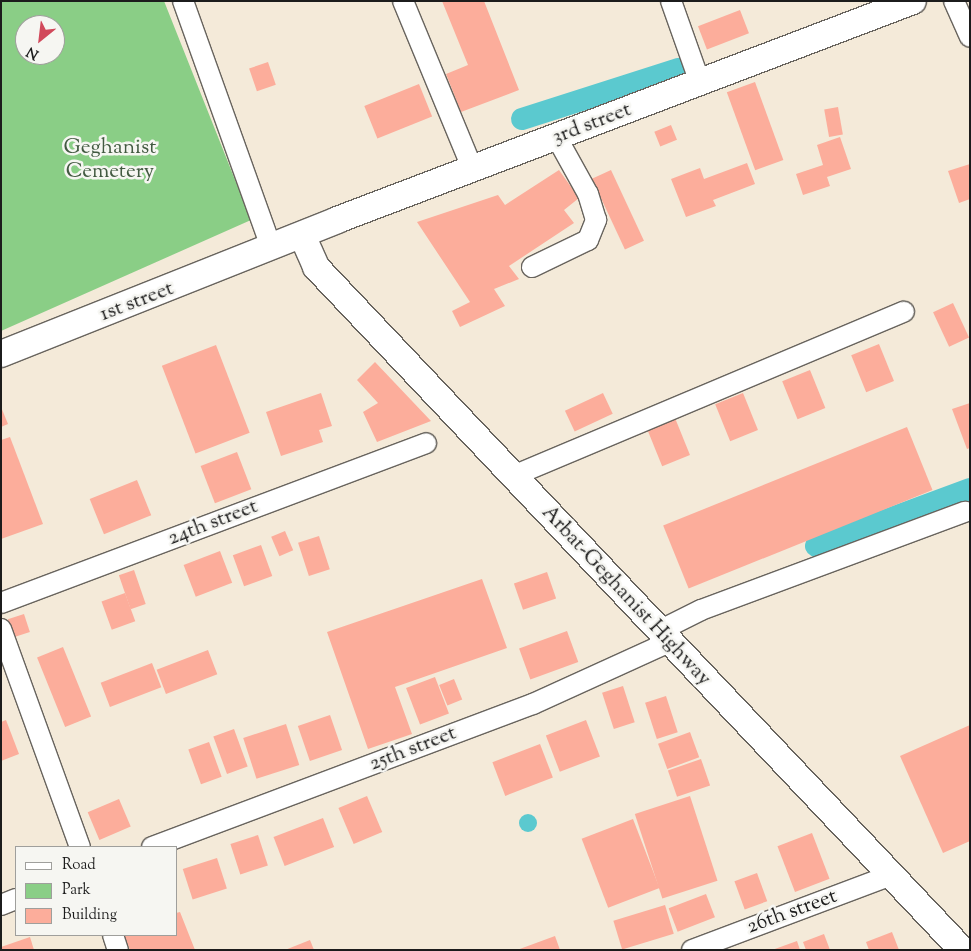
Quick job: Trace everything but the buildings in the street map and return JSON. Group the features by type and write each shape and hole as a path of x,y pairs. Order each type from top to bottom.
{"main road":[{"name":"3rd street","path":"272,249 302,235 913,1"},
{"name":"Arbat-Geghanist Highway","path":"302,235 316,267 962,950"},
{"name":"1st street","path":"1,354 272,249"}],"street":[{"path":"183,1 272,249"},
{"path":"403,1 473,170"},
{"path":"671,1 700,83"},
{"path":"954,1 970,37"},
{"path":"532,267 588,240 596,220 588,194 557,138"},
{"path":"513,476 904,312"},
{"name":"24th street","path":"1,603 426,443"},
{"name":"25th street","path":"155,846 533,704 664,637 701,610 965,512"},
{"path":"1,629 80,846"},
{"name":"26th street","path":"692,950 892,875"},
{"path":"1,905 15,899"},
{"path":"113,936 118,950"}],"green space":[{"name":"Geghanist Cemetery","path":"1,1 164,1 251,220 1,331"}],"water":[{"path":"528,814 534,817 537,823 534,829 528,832 522,829 519,823 522,817"}],"waterway":[{"path":"522,119 679,69"},
{"path":"816,546 970,489"}]}
